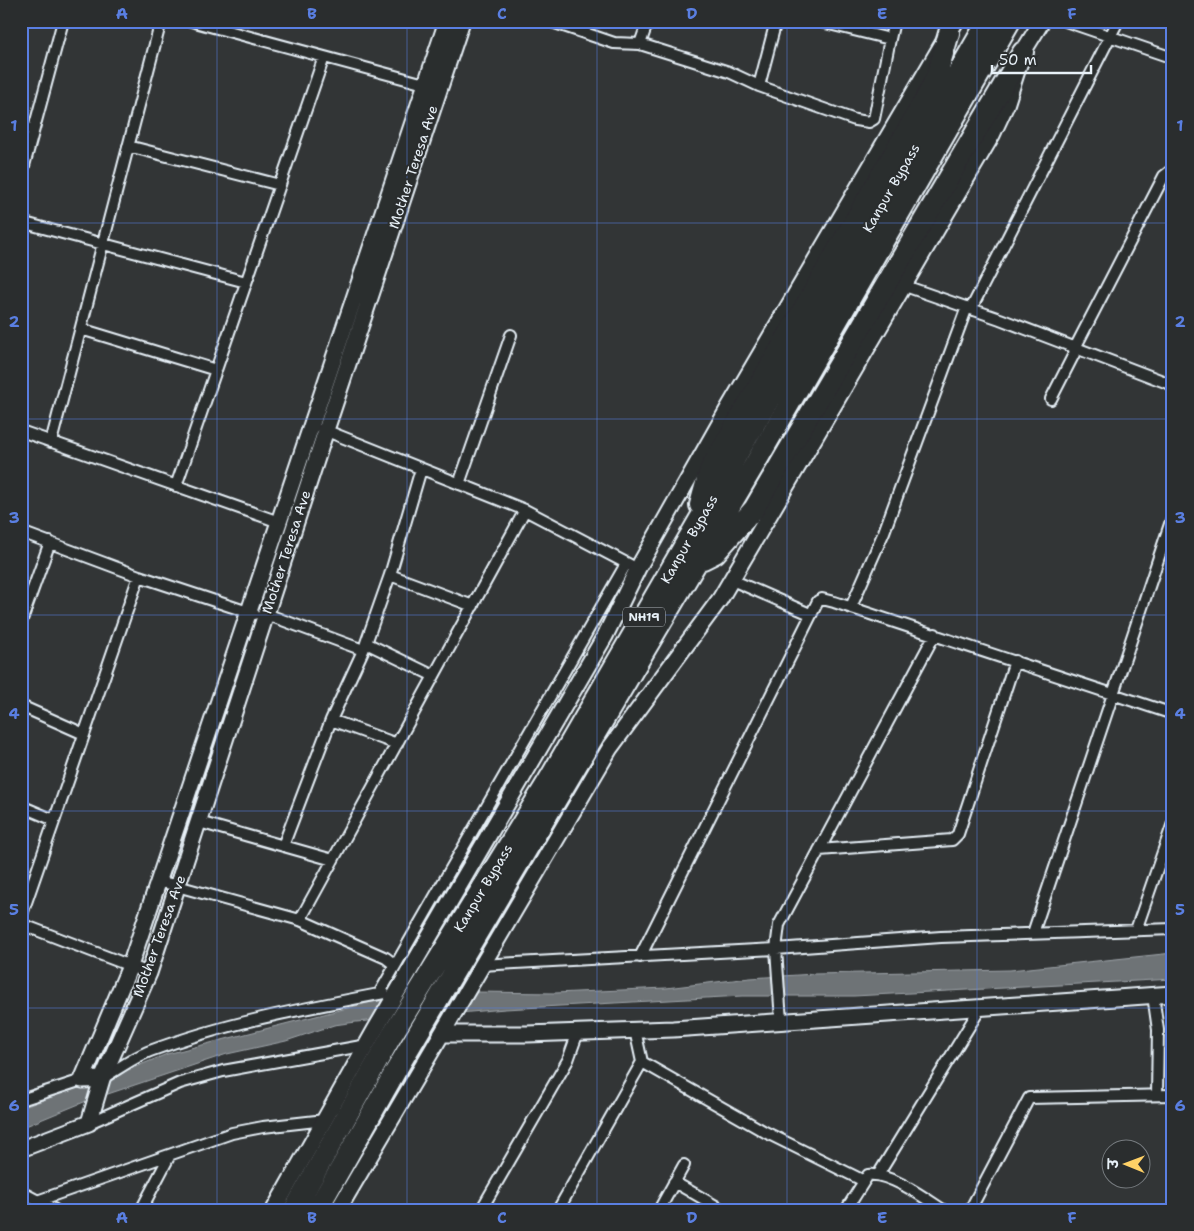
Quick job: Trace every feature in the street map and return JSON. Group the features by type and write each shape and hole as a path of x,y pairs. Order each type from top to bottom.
{"highway":[{"name":"Kanpur Bypass","path":"294,1210 392,1035 547,783 988,21"},
{"name":"Kanpur Bypass","path":"317,1210 395,1072 696,562 1010,21"},
{"path":"690,537 710,469 925,99 953,27"},
{"path":"696,562 715,553 754,508 1023,52"}],"street":[{"path":"21,176 63,21"},
{"path":"52,442 161,21"},
{"path":"191,21 433,86"},
{"path":"82,1080 130,966 279,522 319,428 433,86 447,21"},
{"name":"Mother Teresa Ave","path":"433,86 462,21"},
{"path":"549,21 614,43 640,44 729,72 759,86 855,120 869,122 874,119 894,21"},
{"path":"640,44 648,21"},
{"path":"759,86 776,21"},
{"path":"817,21 890,38"},
{"path":"338,1210 610,748 642,702 697,634 732,580 992,134 1006,105 1023,52 1042,21"},
{"path":"1065,21 1173,58"},
{"path":"851,607 884,532 969,308 1118,21"},
{"path":"390,994 394,965 728,408 953,27"},
{"path":"176,486 324,57"},
{"path":"21,127 33,130"},
{"path":"128,146 280,185"},
{"path":"1052,399 1074,354 1075,348 1164,176 1173,169"},
{"path":"21,222 246,282"},
{"path":"905,286 969,308 1173,385"},
{"path":"81,329 216,370"},
{"path":"459,484 511,335"},
{"path":"319,428 525,510 632,566"},
{"name":"Mother Teresa Ave","path":"92,1117 102,1081 149,973 178,887 266,616 319,428"},
{"path":"21,431 279,522"},
{"path":"283,846 331,720 364,647 390,575 421,469"},
{"path":"300,920 525,510"},
{"path":"1033,933 1173,515"},
{"path":"21,532 139,576 248,613 266,616 364,647 434,676"},
{"path":"21,622 50,542"},
{"path":"274,1210 367,1045 390,994 605,636 632,566"},
{"path":"390,575 472,606"},
{"path":"21,917 139,576"},
{"path":"732,580 810,614"},
{"path":"640,957 818,601 822,600 851,607 1173,714"},
{"path":"781,1021 776,949 779,925 935,634"},
{"path":"818,850 952,840 958,834 1015,661"},
{"path":"21,706 84,734"},
{"path":"331,720 397,744"},
{"path":"21,806 54,820"},
{"path":"199,822 333,860"},
{"path":"1136,930 1172,827"},
{"path":"158,881 300,920 386,958 394,965"},
{"path":"21,924 149,973"},
{"path":"481,965 1033,933 1173,929"},
{"path":"21,1100 82,1080 102,1081 148,1052 224,1029 308,1008 390,994"},
{"path":"446,1029 456,1035 636,1030 1173,994"},
{"path":"1153,995 1158,1030 1157,1095"},
{"path":"878,1175 981,1006"},
{"path":"558,1210 642,1062 636,1030"},
{"path":"481,1210 568,1060 578,1032"},
{"path":"21,1149 92,1117 180,1084 223,1071 367,1045"},
{"path":"642,1062 765,1132 864,1181"},
{"path":"970,1210 1028,1098 1173,1095"},
{"path":"37,1201 232,1133 263,1127 325,1120"},
{"path":"141,1210 170,1154"},
{"path":"659,1210 684,1165"},
{"path":"846,1210 868,1175 878,1175 887,1177 943,1210"},
{"path":"674,1182 723,1210"},
{"path":"21,1192 55,1210"}],"shaded area":[{"path":"1173,953 1173,979 854,996 742,996 505,1009 334,1025 286,1041 227,1054 84,1102 21,1128 21,1108 80,1087 91,1087 111,1081 128,1070 167,1054 371,1002 475,992 555,993 666,988 750,978 814,974 1010,970"}]}
